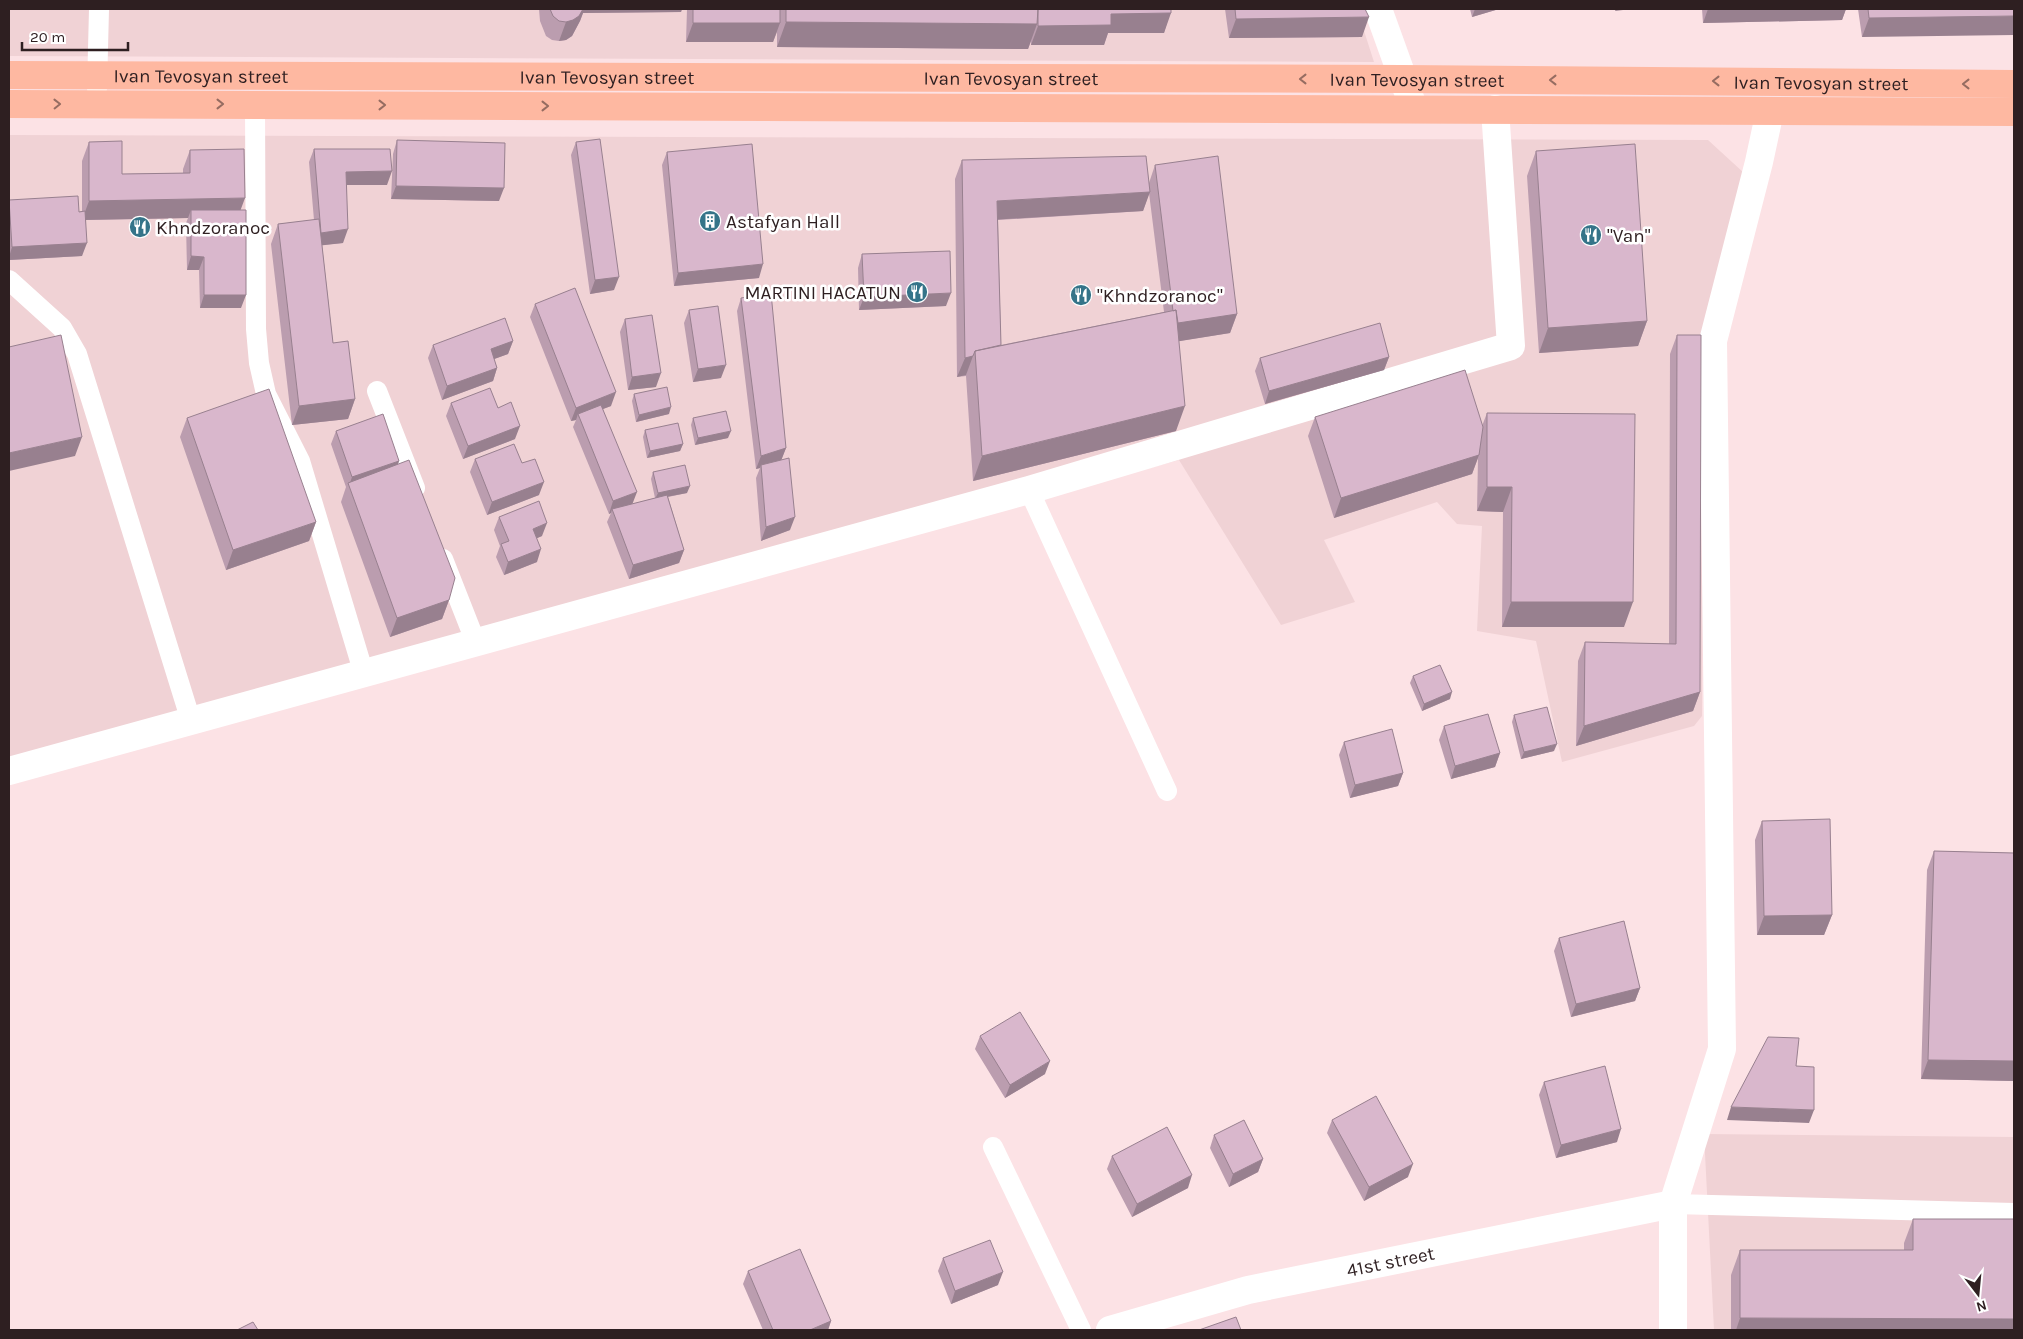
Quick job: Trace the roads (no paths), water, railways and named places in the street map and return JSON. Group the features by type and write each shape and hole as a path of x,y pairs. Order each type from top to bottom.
{"main road":[{"name":"Ivan Tevosyan street","path":"9,75 1403,79 2014,84"},
{"name":"Ivan Tevosyan street","path":"9,104 2014,112"}],"street":[{"path":"1378,9 1414,109"},
{"path":"9,772 1029,490 1511,346 1495,109"},
{"path":"1673,1330 1673,1204 1722,1049 1712,341 1759,162 1770,111"},
{"name":"41st street","path":"1110,1330 1248,1290 1673,1204"}],"lane":[{"path":"98,104 99,9"},
{"path":"255,105 256,329 259,363 266,394 300,460 364,674"},
{"path":"9,280 62,328 77,354 191,721"},
{"path":"377,391 423,508"},
{"path":"1029,490 1167,791"},
{"path":"437,544 476,643"},
{"path":"993,1147 1080,1330"},
{"path":"1673,1204 2014,1213"}],"place":[{"name":"Astafyan Hall","path":"710,221"},
{"name":"Khndzoranoc","path":"140,227"},
{"name":"\"Van\"","path":"1591,235"},
{"name":"MARTINI HACATUN","path":"917,292"},
{"name":"\"Khndzoranoc\"","path":"1081,295"}]}
